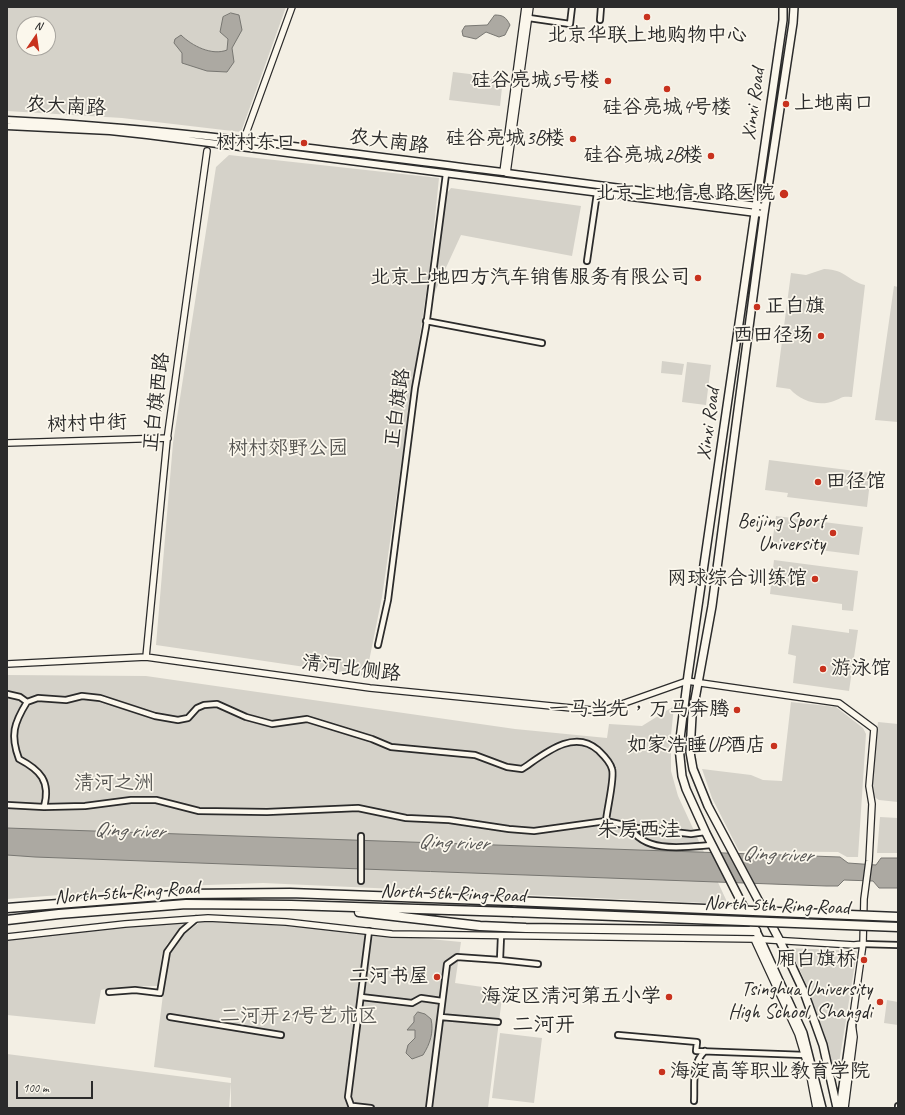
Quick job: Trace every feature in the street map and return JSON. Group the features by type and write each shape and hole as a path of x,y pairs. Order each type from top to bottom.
{"highway":[{"name":"North 5th Ring Road","path":"7,908 186,894 290,893 898,917"},
{"name":"North 5th Ring Road","path":"7,920 59,914 186,904 291,905 512,912 898,927"},
{"path":"291,905 480,926 757,937"}],"main road":[{"name":"Xinxi Road","path":"783,7 783,20 680,732 680,763 686,789 705,832 741,901 803,1033 822,1108"},
{"name":"Xinxi Road","path":"794,7 712,606 692,716 690,752 693,769 702,795 780,940 818,1028 829,1066 838,1108"},
{"name":"农大南路","path":"7,120 111,125 244,139 505,173 755,209"},
{"name":"农大南路","path":"7,126 140,134 597,193 755,209"},
{"path":"755,209 765,211"},
{"path":"838,1108 852,1023"}],"street":[{"path":"244,139 292,7"},
{"path":"505,173 525,7"},
{"path":"505,173 530,7"},
{"path":"529,18 570,24 572,7"},
{"path":"600,20 601,7"},
{"name":"正白旗西路","path":"146,657 168,438 207,151"},
{"name":"正白旗路","path":"378,645 388,600 415,388 426,321 446,174"},
{"path":"587,261 597,193"},
{"path":"426,321 542,343"},
{"name":"树村中街","path":"7,443 168,438"},
{"name":"清河北侧路","path":"7,664 146,657 370,688 602,711 687,681"},
{"path":"687,681 839,703 874,729 869,786 872,804 869,861 864,899 863,944 852,1023 854,1037 845,1108"},
{"path":"7,694 20,697 27,702"},
{"path":"44,807 46,786 44,777 31,765 19,759 15,747 13,734 18,717 27,702 38,698 66,700 82,696 100,698 155,716 178,720 188,718 197,708 204,705 216,704 246,717 272,724 307,719 372,739 391,747 475,755 507,767 522,769 556,746 575,740 593,745 605,756 612,769 613,778 608,800 606,821"},
{"path":"7,805 44,807 85,806 131,800 156,800 200,810 267,812 358,808 406,818 449,820 509,829 534,831 606,821 630,826 691,834 705,832"},
{"path":"630,826 635,836 652,845 686,847 711,843"},
{"path":"361,836 361,881"},
{"path":"7,937 125,924 196,919 286,922 392,934 757,937 854,945 898,945"},
{"path":"109,992 135,990 160,993 167,952 182,931 196,919"},
{"path":"369,931 348,1097 352,1107 371,1108"},
{"path":"500,960 501,936"},
{"path":"757,937 798,1034 805,1055 816,1108"},
{"path":"429,1108 447,964 457,957 538,964"},
{"path":"361,997 412,1003 421,998 442,1001"},
{"path":"170,1017 281,1035"},
{"path":"440,1017 498,1022"},
{"path":"618,1035 697,1042 696,1050 705,1051 805,1055"},
{"path":"694,1101 695,1068 698,1058 705,1051"}],"green space":[{"path":"7,7 286,7 241,132 122,118 7,111"},
{"path":"453,72 503,78 500,106 449,100"},
{"name":"树村郊野公园","path":"229,155 439,178 430,266 382,597 366,676 156,645 173,443 216,167"},
{"path":"451,188 581,206 572,256 461,235 432,298 447,193"},
{"name":"西田径场","path":"824,269 838,271 865,285 852,397 843,397 828,403 816,403 799,397 790,389 776,387 791,273 806,275"},
{"path":"894,286 898,287 898,422 875,420"},
{"path":"662,361 684,364 682,375 661,373"},
{"path":"687,362 711,365 706,405 682,402"},
{"name":"田径馆","path":"769,460 871,473 867,507 787,497 788,493 765,490"},
{"path":"776,516 863,527 859,555 772,544"},
{"name":"网球综合训练馆","path":"774,560 858,571 853,611 842,610 842,604 770,594"},
{"name":"游泳馆","path":"792,625 849,633 849,629 858,630 849,691 793,683 796,656 788,654"},
{"name":"清河之洲","path":"7,675 146,676 515,729 607,738 609,724 642,726 674,706 671,735 671,771 678,796 728,904 263,883 180,886 7,899"},
{"path":"791,702 836,707 863,728 866,734 858,857 847,857 838,852 739,851 712,798 702,769 751,775 763,780 782,781"},
{"path":"878,722 898,724 898,802 879,800 874,797 871,788"},
{"path":"880,817 898,818 898,853 877,853"},
{"name":"二河开21号艺术区","path":"201,921 306,927 461,942 455,983 503,990 488,1108 231,1108 231,1078 154,1067 168,954 177,940"},
{"path":"188,922 167,944 162,954 158,986 115,987 101,990 95,1024 7,1015 7,939 127,926"},
{"path":"790,948 857,951 836,1082 824,1033 807,986"},
{"path":"887,1000 898,1002 898,1025 884,1023"},
{"path":"500,1033 542,1038 534,1103 492,1098"},
{"path":"7,1054 231,1083 229,1108 7,1108"}],"water":[{"path":"231,13 239,15 242,30 232,48 234,62 227,72 207,71 182,63 182,53 174,43 175,39 181,35 202,49 215,52 227,50 228,39 220,32 223,17"},
{"path":"495,15 504,17 510,25 505,35 499,37 486,32 476,39 463,36 462,31 465,26 487,25"},
{"name":"Qing river","path":"7,828 840,857 848,863 876,865 881,858 898,858 898,888 879,888 873,881 844,880 838,886 826,886 35,857 7,855"},
{"path":"418,1012 425,1014 431,1019 432,1033 428,1047 423,1055 412,1059 406,1053 408,1045 415,1038 415,1030 407,1030 414,1022 414,1017"}],"place":[{"name":"北京华联上地购物中心","path":"647,17"},
{"name":"硅谷亮城5号楼","path":"608,81"},
{"name":"硅谷亮城4号楼","path":"667,89"},
{"name":"上地南口","path":"786,104"},
{"name":"硅谷亮城3B楼","path":"573,139"},
{"name":"树村东口","path":"304,143"},
{"name":"硅谷亮城2B楼","path":"711,156"},
{"name":"北京上地信息路医院","path":"784,194"},
{"name":"北京上地四方汽车销售服务有限公司","path":"698,278"},
{"name":"正白旗","path":"757,307"},
{"name":"西田径场","path":"821,336"},
{"name":"田径馆","path":"818,482"},
{"name":"Beijing Sport University","path":"833,533"},
{"name":"网球综合训练馆","path":"815,579"},
{"name":"游泳馆","path":"823,669"},
{"name":"一马当先，万马奔腾","path":"737,710"},
{"name":"如家浩睡UP酒店","path":"774,746"},
{"name":"厢白旗桥","path":"864,960"},
{"name":"二河书屋","path":"437,977"},
{"name":"海淀区清河第五小学","path":"669,997"},
{"name":"Tsinghua University High School, Shangdi","path":"880,1002"},
{"name":"海淀高等职业教育学院","path":"662,1072"}],"district":[{"name":"朱房西洼","path":"639,830"},
{"name":"二河开","path":"544,1025"}]}
